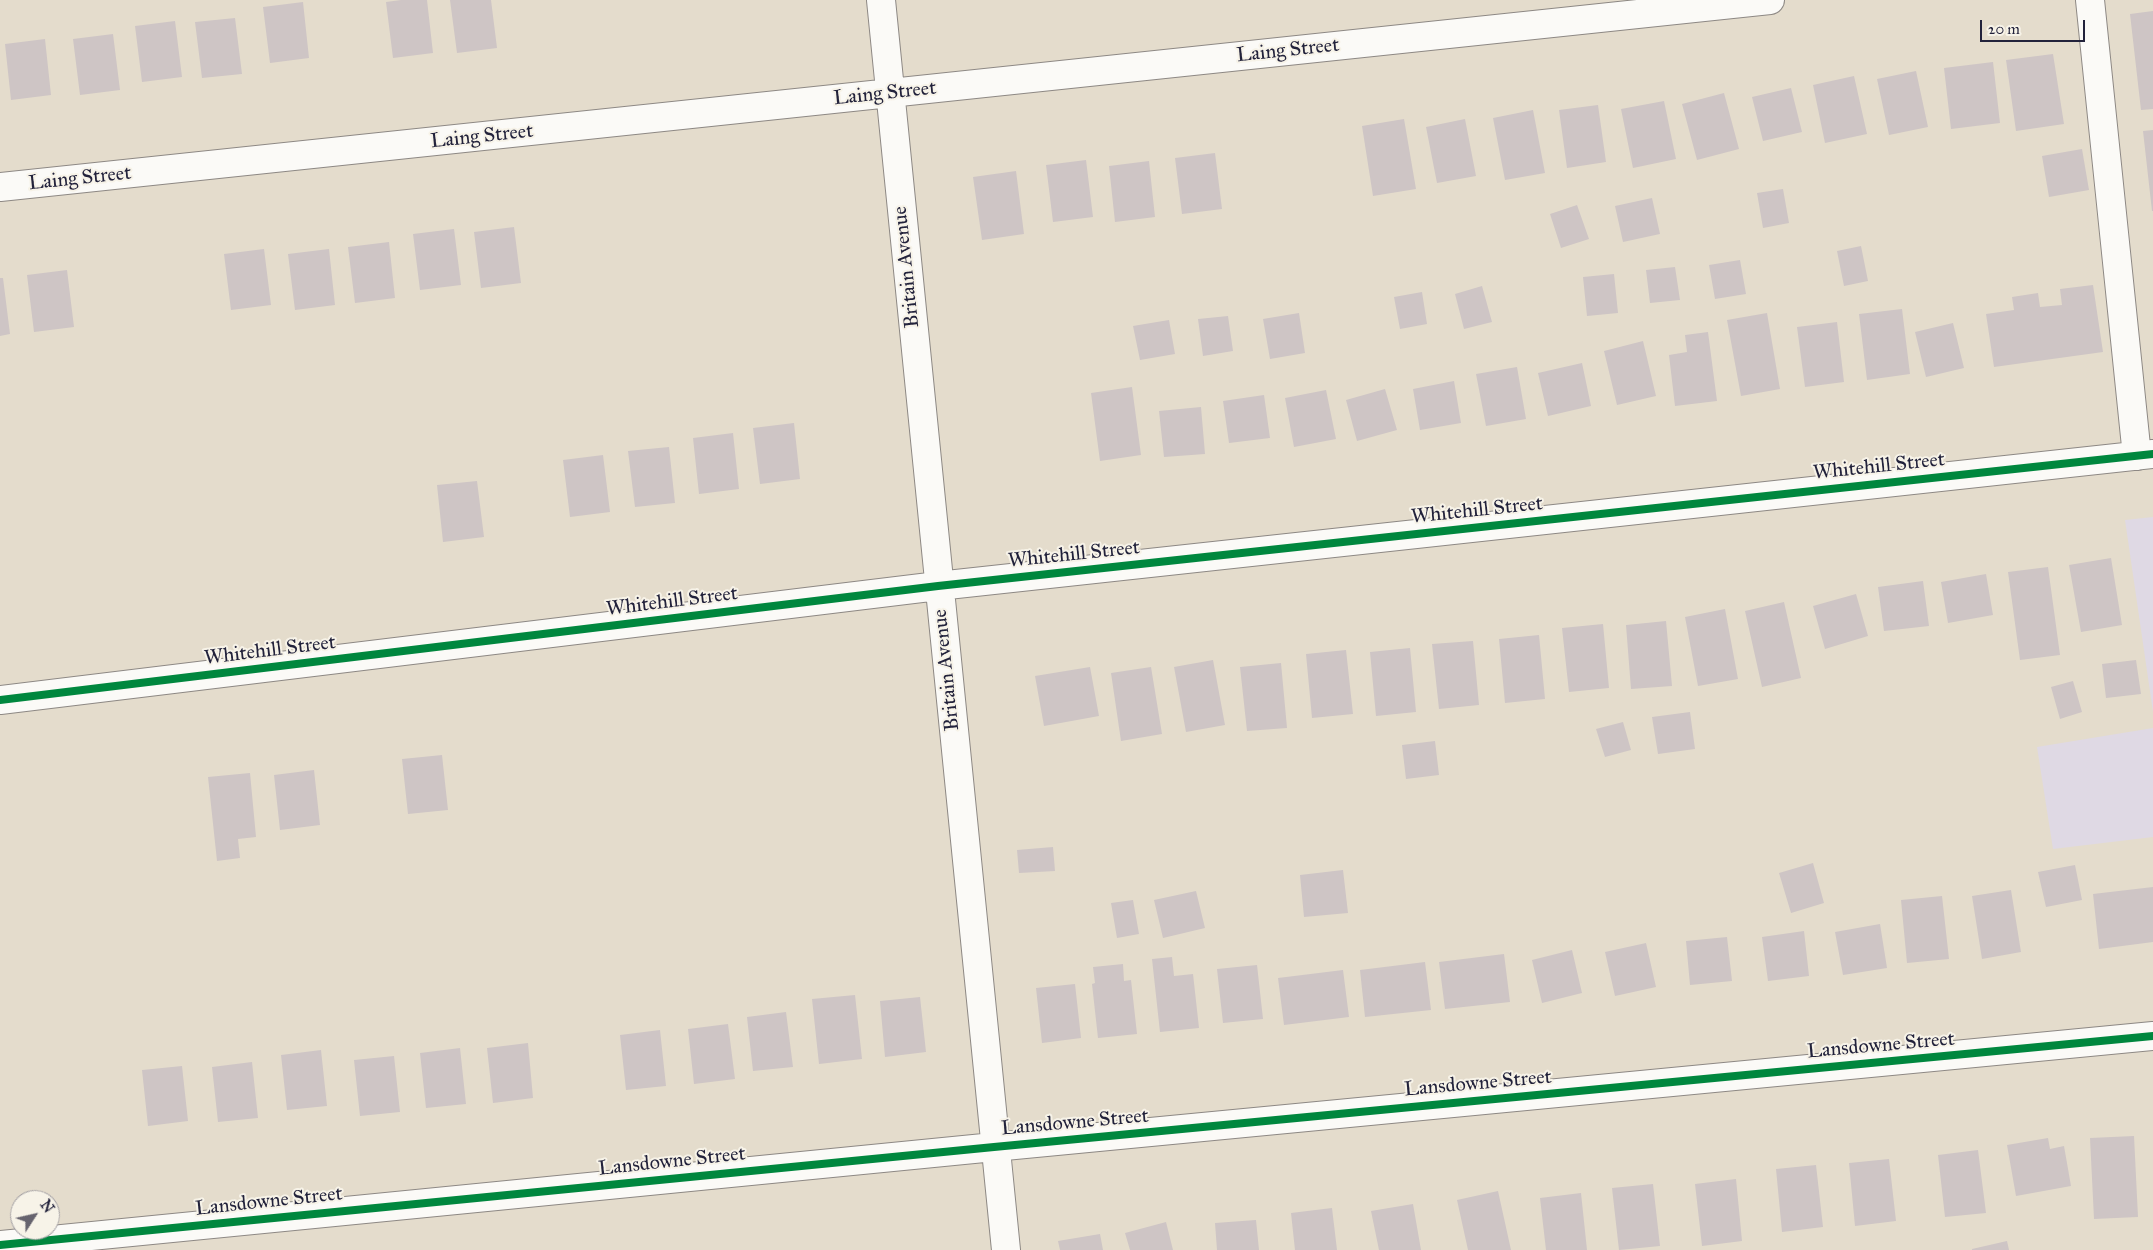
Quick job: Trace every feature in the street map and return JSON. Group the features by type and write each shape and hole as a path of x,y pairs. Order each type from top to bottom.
{"street":[{"name":"Britain Avenue","path":"881,0 994,1147 1006,1250"},
{"name":"Laing Street","path":"0,187 1770,0"},
{"path":"2090,0 2148,459"},
{"name":"Whitehill Street","path":"0,700 938,586 2148,459"},
{"name":"Lansdowne Street","path":"0,1245 994,1147 2153,1036"}],"shaded area":[{"path":"2153,517 2153,712 2125,520"},
{"path":"2153,728 2153,837 2053,849 2037,747"}],"building":[{"path":"427,0 433,53 393,58 386,2"},
{"path":"450,0 491,0 497,48 457,53"},
{"path":"303,2 309,58 270,63 263,7"},
{"path":"2153,11 2153,109 2141,110 2130,14"},
{"path":"235,18 242,74 202,78 195,22"},
{"path":"175,21 182,77 142,82 135,26"},
{"path":"113,34 120,90 80,95 73,39"},
{"path":"45,39 51,95 11,100 5,44"},
{"path":"2053,54 2064,124 2016,131 2006,60"},
{"path":"1993,62 2000,123 1951,129 1944,68"},
{"path":"1916,71 1928,127 1889,135 1877,79"},
{"path":"1854,76 1867,134 1825,143 1813,85"},
{"path":"1791,88 1802,132 1763,141 1752,97"},
{"path":"1724,93 1739,149 1697,160 1682,104"},
{"path":"1664,101 1676,159 1633,168 1621,109"},
{"path":"1598,105 1606,162 1567,168 1559,110"},
{"path":"1533,110 1545,173 1505,180 1493,118"},
{"path":"1404,119 1416,189 1373,196 1362,126"},
{"path":"1465,119 1476,176 1437,183 1426,127"},
{"path":"2153,130 2153,211 2152,211 2143,131"},
{"path":"2082,149 2089,190 2049,197 2042,156"},
{"path":"1215,153 1222,209 1182,214 1175,158"},
{"path":"1086,160 1093,217 1053,222 1046,165"},
{"path":"1149,161 1155,217 1115,222 1109,166"},
{"path":"1016,171 1024,234 982,240 973,177"},
{"path":"1783,189 1789,223 1763,228 1757,193"},
{"path":"1652,198 1660,234 1623,242 1615,206"},
{"path":"1577,205 1589,239 1561,248 1550,214"},
{"path":"514,227 521,283 481,288 474,232"},
{"path":"454,229 461,285 420,290 413,234"},
{"path":"389,242 395,298 355,303 348,247"},
{"path":"1861,246 1868,281 1844,286 1837,251"},
{"path":"264,249 271,305 231,310 224,254"},
{"path":"329,249 335,305 295,310 288,254"},
{"path":"1740,260 1746,294 1715,299 1709,265"},
{"path":"1675,267 1680,300 1650,303 1646,270"},
{"path":"67,270 74,327 34,332 27,275"},
{"path":"1614,274 1618,313 1587,316 1583,277"},
{"path":"0,278 3,278 10,334 0,336"},
{"path":"2093,285 2103,352 1994,367 1986,314 2014,310 2012,297 2038,293 2040,307 2062,305 2060,289"},
{"path":"1482,286 1492,322 1464,329 1455,294"},
{"path":"1422,292 1427,324 1400,329 1394,297"},
{"path":"1902,309 1910,374 1867,380 1859,314"},
{"path":"1299,313 1305,353 1270,359 1263,319"},
{"path":"1767,313 1780,389 1741,396 1727,320"},
{"path":"1228,316 1233,351 1203,356 1198,319"},
{"path":"1169,320 1175,354 1140,360 1133,326"},
{"path":"1837,322 1844,382 1805,387 1797,327"},
{"path":"1953,323 1964,368 1926,377 1915,332"},
{"path":"1708,332 1717,401 1675,406 1669,355 1687,352 1685,335"},
{"path":"1643,341 1656,396 1617,405 1604,351"},
{"path":"1582,363 1591,406 1548,416 1538,373"},
{"path":"1517,367 1526,419 1486,426 1476,374"},
{"path":"1454,381 1461,423 1420,430 1413,389"},
{"path":"1132,387 1141,455 1100,461 1091,393"},
{"path":"1385,389 1397,430 1357,441 1346,400"},
{"path":"1326,390 1336,439 1294,447 1285,398"},
{"path":"1264,395 1270,438 1229,443 1223,401"},
{"path":"1201,407 1205,454 1164,457 1159,411"},
{"path":"794,423 800,479 760,484 753,428"},
{"path":"733,433 739,489 699,494 693,438"},
{"path":"669,447 675,503 635,507 628,451"},
{"path":"603,455 610,512 570,517 563,460"},
{"path":"477,481 484,537 443,542 437,485"},
{"path":"2111,558 2122,625 2081,632 2069,565"},
{"path":"2048,567 2060,655 2020,660 2008,572"},
{"path":"1986,574 1993,615 1948,623 1941,582"},
{"path":"1923,581 1929,626 1884,631 1878,587"},
{"path":"1856,594 1868,636 1825,649 1813,606"},
{"path":"1784,602 1801,678 1762,687 1745,611"},
{"path":"1725,609 1738,679 1698,686 1685,617"},
{"path":"1666,621 1672,686 1631,689 1626,625"},
{"path":"1603,624 1609,688 1569,692 1562,628"},
{"path":"1539,635 1545,699 1505,703 1499,639"},
{"path":"1473,641 1479,705 1439,709 1432,644"},
{"path":"1410,648 1416,712 1376,716 1370,652"},
{"path":"1346,650 1353,714 1312,718 1306,654"},
{"path":"1213,660 1225,725 1186,732 1174,667"},
{"path":"2136,660 2141,694 2106,698 2102,664"},
{"path":"1281,663 1287,728 1247,731 1240,667"},
{"path":"1090,667 1099,716 1044,726 1035,676"},
{"path":"1151,667 1162,734 1121,741 1111,673"},
{"path":"2073,681 2082,712 2060,719 2051,687"},
{"path":"1690,712 1695,749 1658,754 1652,717"},
{"path":"1623,722 1631,750 1605,757 1596,729"},
{"path":"1435,741 1439,775 1406,779 1402,745"},
{"path":"442,755 448,810 408,814 402,759"},
{"path":"314,770 320,825 280,830 274,775"},
{"path":"250,773 256,837 238,839 240,858 217,861 208,777"},
{"path":"1053,847 1055,871 1019,873 1017,850"},
{"path":"1813,863 1824,903 1791,913 1779,873"},
{"path":"2075,865 2082,900 2046,907 2038,872"},
{"path":"1343,870 1348,913 1304,917 1300,875"},
{"path":"2153,887 2153,942 2099,949 2093,894"},
{"path":"2011,890 2021,952 1982,959 1972,896"},
{"path":"1196,891 1205,928 1163,938 1154,900"},
{"path":"1942,896 1949,959 1907,963 1901,900"},
{"path":"1133,900 1139,934 1117,938 1111,903"},
{"path":"1880,924 1887,968 1843,975 1835,932"},
{"path":"1804,931 1809,976 1768,981 1762,937"},
{"path":"1727,937 1732,981 1690,985 1686,941"},
{"path":"1646,943 1656,987 1615,996 1605,952"},
{"path":"1572,950 1582,993 1542,1003 1532,960"},
{"path":"1504,954 1510,1002 1445,1009 1439,962"},
{"path":"1172,957 1174,976 1193,974 1199,1028 1160,1032 1152,959"},
{"path":"1425,962 1431,1010 1365,1017 1360,970"},
{"path":"1123,964 1124,981 1131,980 1137,1034 1098,1038 1092,984 1095,983 1093,967"},
{"path":"1257,965 1263,1019 1223,1023 1217,969"},
{"path":"1343,970 1349,1017 1284,1025 1278,978"},
{"path":"1075,984 1081,1038 1042,1043 1036,988"},
{"path":"855,995 862,1059 819,1064 812,999"},
{"path":"920,997 926,1052 885,1057 880,1001"},
{"path":"786,1012 793,1067 753,1071 747,1017"},
{"path":"728,1024 735,1079 694,1084 688,1029"},
{"path":"660,1030 666,1086 626,1090 620,1035"},
{"path":"528,1043 533,1098 493,1103 487,1048"},
{"path":"460,1048 466,1104 426,1108 420,1053"},
{"path":"321,1050 327,1106 287,1110 281,1055"},
{"path":"394,1056 400,1112 360,1116 354,1060"},
{"path":"252,1062 258,1118 218,1122 212,1067"},
{"path":"182,1066 188,1121 148,1126 142,1070"},
{"path":"2134,1136 2138,1217 2094,1219 2090,1138"},
{"path":"2048,1138 2050,1149 2064,1146 2071,1186 2016,1196 2007,1145"},
{"path":"1978,1150 1986,1213 1945,1217 1938,1155"},
{"path":"1889,1159 1896,1221 1855,1226 1849,1163"},
{"path":"1816,1165 1823,1227 1782,1232 1776,1169"},
{"path":"1736,1179 1742,1241 1702,1246 1695,1184"},
{"path":"1653,1184 1660,1246 1619,1250 1612,1188"},
{"path":"1498,1191 1511,1250 1468,1250 1457,1200"},
{"path":"1581,1193 1587,1250 1546,1250 1540,1198"},
{"path":"1413,1204 1421,1250 1379,1250 1371,1211"},
{"path":"1332,1208 1337,1250 1295,1250 1291,1213"},
{"path":"1256,1220 1259,1250 1217,1250 1215,1223"},
{"path":"1166,1222 1173,1250 1130,1250 1125,1233"},
{"path":"1100,1234 1103,1250 1060,1250 1058,1241"},
{"path":"2007,1241 2009,1250 1972,1250 1972,1249"}],"cycle path":[{"path":"0,700 938,586 2153,454"},
{"path":"0,1245 994,1147 2153,1036"}]}
